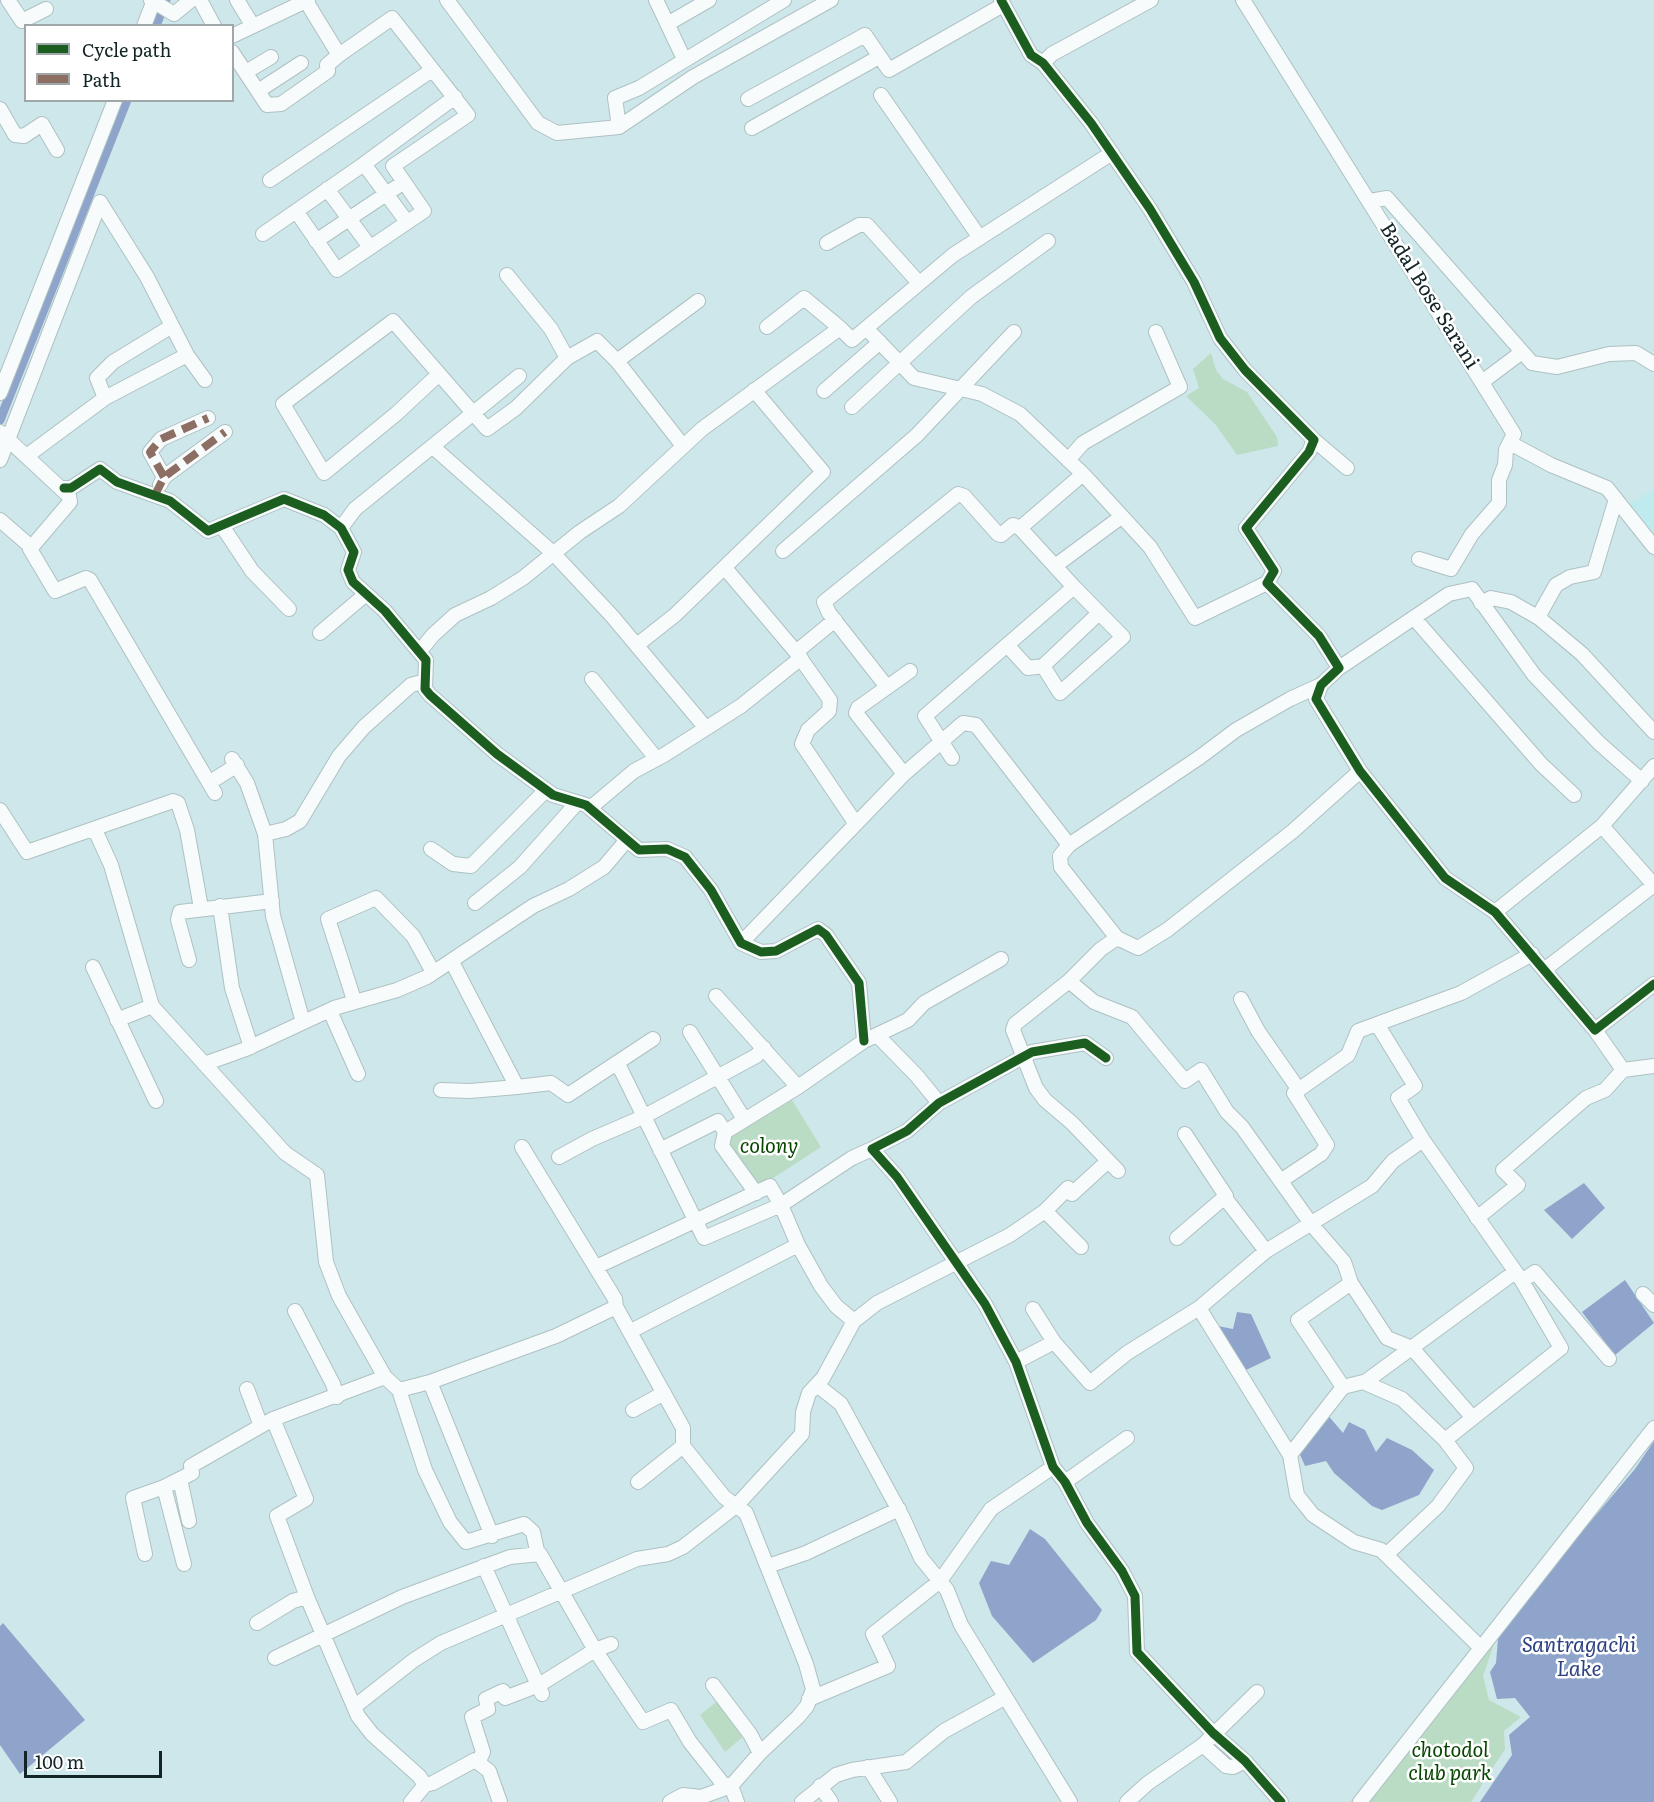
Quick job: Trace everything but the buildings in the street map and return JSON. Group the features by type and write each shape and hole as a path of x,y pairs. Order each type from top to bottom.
{"street":[{"path":"0,3 7,0 22,21 46,9"},
{"path":"145,24 153,1 174,14 191,0"},
{"path":"200,0 213,24"},
{"path":"237,0 253,26"},
{"path":"273,0 281,13"},
{"path":"447,0 538,123 556,133 619,127 693,77 831,0"},
{"path":"656,0 669,23 684,59"},
{"path":"669,23 709,0"},
{"path":"619,127 615,98 639,88 784,0"},
{"path":"1043,63 1052,54 1150,0"},
{"name":"Badal Bose Sarani","path":"1243,0 1482,382 1514,435 1510,442"},
{"path":"234,35 302,1 339,56"},
{"path":"748,99 865,35 889,70 1002,3 1031,55 1043,63 1112,153 1194,282 1220,338 1245,370 1314,440 1347,468"},
{"path":"234,55 267,105 281,104 328,71 327,65 392,18 468,115 393,166 424,211 337,270 296,211"},
{"path":"246,72 270,57"},
{"path":"752,128 879,57"},
{"path":"258,91 301,63"},
{"path":"270,180 432,70"},
{"path":"881,95 980,238"},
{"path":"263,234 455,97"},
{"path":"0,393 114,102"},
{"path":"0,109 15,135 24,136 42,124 57,150"},
{"path":"767,327 804,298 852,340 919,283 980,238 1112,153"},
{"path":"364,164 407,222"},
{"path":"316,241 404,182"},
{"path":"327,189 370,247"},
{"path":"1370,201 1387,198 1532,363 1557,367 1609,354 1636,353 1654,364"},
{"path":"0,460 5,436 100,202 147,277 187,355 206,380"},
{"path":"827,243 859,225 867,225 919,283"},
{"path":"852,407 971,297 1048,241"},
{"path":"507,275 552,329 567,358"},
{"path":"617,361 698,301"},
{"path":"438,375 396,414 324,473 283,404 393,321 487,429 516,408 567,358 597,341 617,361 683,446"},
{"path":"105,398 97,378 113,362 172,326"},
{"path":"420,651 432,635 455,615 491,598 523,578 553,553 619,506 702,429 840,328"},
{"path":"866,328 914,378 982,394 1020,414 1083,474 1150,547 1196,618 1266,583 1274,571 1246,528 1309,452 1314,440"},
{"path":"783,551 917,435 1014,332"},
{"path":"1068,460 1083,443 1180,387 1156,332"},
{"path":"824,391 880,342"},
{"path":"1482,382 1522,352"},
{"path":"28,455 105,398 187,355"},
{"path":"341,528 355,509 519,376"},
{"path":"637,645 675,615 823,472 754,390"},
{"path":"164,477 150,452 161,439 208,418"},
{"path":"155,495 164,477 225,432"},
{"path":"5,436 63,488 70,502 30,546"},
{"path":"1419,559 1451,568 1472,534 1499,503 1499,480 1510,442 1551,465 1607,488 1654,547"},
{"path":"433,447 553,553 637,645 705,727"},
{"path":"63,488 71,488 100,469 117,482 170,501 208,531 284,499 324,515 341,528 354,552 349,575 420,651 427,663 425,689 430,695 497,754 558,798 590,808 626,841 644,851 667,849 685,857 711,890 741,943 761,952 776,951 818,929 826,936 860,983 864,1041"},
{"path":"1020,528 1083,474"},
{"path":"887,687 824,606 824,602 955,495 964,496 998,534 1001,535 1013,525 1020,528 1123,638 1060,693 1043,666"},
{"path":"1538,617 1556,585 1569,577 1594,572 1616,500"},
{"path":"1055,566 1121,517"},
{"path":"0,520 30,546 55,591 86,578 90,580 212,788 235,762 247,783 265,834 273,916 303,1022"},
{"path":"222,526 252,571 289,609"},
{"path":"725,568 799,655 831,705 808,730 803,739 803,748 856,824"},
{"path":"1266,583 1319,636 1339,668"},
{"path":"952,758 925,716 1074,587"},
{"path":"1360,771 1293,831 1167,930 1138,948 1118,938 1061,867 1060,856 1069,845 1200,757 1236,730 1290,699 1321,685 1339,668 1449,594 1472,589 1534,675 1599,743 1642,781"},
{"path":"320,633 366,594"},
{"path":"1481,603 1491,598 1511,602 1538,617 1582,654 1654,732"},
{"path":"1007,645 1028,668 1043,666 1099,613"},
{"path":"1414,618 1541,764 1574,795"},
{"path":"590,808 634,771 655,757 664,755 741,706 835,620"},
{"path":"904,774 856,713 858,708 910,671"},
{"path":"592,679 655,757"},
{"path":"265,834 286,830 300,821 339,756 364,727 411,685 425,681"},
{"path":"1321,685 1316,699 1360,771 1445,878 1495,912 1532,954 1595,1030 1623,1070"},
{"path":"741,943 904,774 963,723 976,725 1069,845"},
{"path":"1495,912 1602,826 1654,766"},
{"path":"431,849 453,864 471,866 546,790"},
{"path":"0,810 27,852 173,801 178,802 189,840 201,908"},
{"path":"475,903 520,867 576,804"},
{"path":"1544,970 1654,885 1602,826"},
{"path":"95,830 111,865 152,1006 285,1153 317,1175 326,1262 339,1296 385,1377 399,1390 425,1470 450,1522 466,1542 492,1536 524,1524 533,1532 538,1555 595,1650 643,1722 671,1710 690,1742 723,1784 731,1786"},
{"path":"204,1064 251,1047 354,1000 397,990 452,962 533,906 569,890 604,867 626,841"},
{"path":"354,1000 328,919 376,898 412,936 433,972"},
{"path":"189,960 178,920 180,912 272,901"},
{"path":"220,906 232,988 251,1047"},
{"path":"354,1707 423,1654 441,1643 637,1559 668,1554 683,1547 738,1505 802,1434 803,1412 809,1393 817,1384 854,1321 877,1303 1010,1236 1045,1211 1068,1188 1072,1194 1113,1166 1072,1123 1045,1100 1036,1088 1013,1030 1016,1024 1069,981 1101,948 1118,938"},
{"path":"1282,1180 1326,1150 1327,1145 1294,1093 1348,1055 1358,1031 1461,993 1532,954"},
{"path":"756,1192 722,1146 726,1132 798,1087 864,1041 908,1020 924,1004 1001,959"},
{"path":"452,962 517,1087"},
{"path":"93,967 156,1101"},
{"path":"1069,981 1094,1002 1132,1017 1185,1081 1201,1070 1227,1112 1242,1127 1312,1225 1344,1262 1350,1283 1387,1338 1412,1348 1473,1418"},
{"path":"1595,1030 1654,984"},
{"path":"716,996 798,1087"},
{"path":"1241,999 1258,1031 1299,1090"},
{"path":"117,1020 152,1006"},
{"path":"330,1011 358,1074"},
{"path":"1377,1024 1414,1086 1398,1098 1423,1140 1519,1276 1561,1348 1445,1440"},
{"path":"690,1032 744,1119"},
{"path":"877,1035 917,1076 939,1103"},
{"path":"441,1090 470,1091 551,1083 568,1095 653,1039"},
{"path":"615,1064 621,1070 704,1238 781,1204 852,1158 907,1131 939,1103 1032,1052 1085,1043 1106,1058"},
{"path":"559,1157 643,1117 717,1077 764,1048"},
{"path":"1477,1218 1518,1185 1503,1170 1586,1098 1605,1090 1623,1070 1654,1066"},
{"path":"660,1150 718,1121 726,1132"},
{"path":"1185,1134 1224,1190 1225,1198 1266,1251"},
{"path":"1033,1309 1054,1342 1090,1383 1126,1353 1199,1308 1266,1251 1312,1225 1372,1186 1393,1161 1423,1140"},
{"path":"522,1147 615,1299 616,1307 683,1428 683,1446 724,1497 746,1513 806,1664 813,1689 798,1717 760,1753 731,1786 701,1797 683,1795 670,1802"},
{"path":"872,1149 897,1177 985,1304 1016,1362 1053,1467 1065,1482 1087,1523 1122,1571 1135,1596 1137,1652 1213,1733 1245,1761 1281,1802"},
{"path":"596,1267 770,1186 781,1204 798,1245 821,1286 836,1306 854,1321"},
{"path":"1177,1238 1225,1198"},
{"path":"1045,1211 1081,1247"},
{"path":"631,1331 798,1245"},
{"path":"1290,1455 1343,1387 1365,1382 1519,1276 1535,1272 1609,1359"},
{"path":"1343,1387 1298,1320 1350,1283"},
{"path":"1643,1293 1654,1305"},
{"path":"399,1390 430,1382 556,1336 616,1307"},
{"path":"1199,1308 1290,1455 1297,1495 1313,1515 1354,1542 1381,1550 1480,1647"},
{"path":"295,1311 333,1384 337,1397"},
{"path":"1016,1362 1054,1342"},
{"path":"145,1554 133,1498 164,1487 192,1473 191,1466 267,1423 385,1377"},
{"path":"430,1382 492,1536"},
{"path":"1365,1382 1402,1399 1445,1440 1466,1468 1438,1506 1386,1555"},
{"path":"817,1384 841,1404 898,1509 921,1558 947,1590 961,1624 1004,1698 1070,1802"},
{"path":"247,1389 306,1499 277,1516 307,1597 354,1707 372,1734 419,1776 425,1785"},
{"path":"633,1410 664,1393"},
{"path":"1360,1802 1654,1428"},
{"path":"1065,1482 1127,1438"},
{"path":"638,1482 683,1446"},
{"path":"809,1699 888,1666 873,1634 940,1581 991,1509 1053,1467"},
{"path":"180,1479 189,1521"},
{"path":"164,1487 184,1564"},
{"path":"768,1566 807,1552 898,1509"},
{"path":"275,1658 402,1597 510,1557 538,1555"},
{"path":"484,1566 541,1689"},
{"path":"257,1623 293,1601 307,1597"},
{"path":"478,1762 483,1752 472,1717 488,1709 486,1699 503,1691 505,1698 541,1689 595,1650 611,1644"},
{"path":"713,1685 750,1734 760,1753"},
{"path":"1127,1802 1148,1783 1203,1745 1257,1692"},
{"path":"802,1802 836,1775 868,1767 906,1762 944,1731 1004,1698"},
{"path":"1203,1745 1226,1766 1233,1767 1245,1761"},
{"path":"411,1802 425,1785 475,1760 489,1771 500,1802"},
{"path":"868,1767 890,1802"},
{"path":"731,1786 737,1802"},
{"path":"820,1786 831,1802"}],"shaded area":[{"path":"1654,489 1654,547 1627,506"}],"green space":[{"path":"1211,353 1216,370 1223,379 1247,392 1277,437 1278,446 1237,455 1215,424 1186,396 1199,388 1193,369"},
{"name":"colony","path":"792,1100 821,1147 753,1191 720,1144"},
{"name":"chotodol club park","path":"1494,1644 1483,1676 1489,1700 1521,1717 1504,1731 1505,1749 1471,1802 1350,1802 1424,1733"},
{"path":"720,1699 746,1734 725,1752 700,1715"}],"water":[{"path":"1584,1183 1605,1208 1572,1239 1544,1210"},
{"path":"1625,1280 1654,1323 1615,1355 1582,1312"},
{"path":"1237,1312 1251,1314 1271,1358 1246,1370 1218,1326 1233,1329"},
{"path":"1326,1413 1343,1433 1349,1422 1365,1430 1376,1452 1387,1438 1412,1450 1434,1470 1419,1495 1382,1510 1372,1506 1334,1473 1326,1461 1305,1466 1295,1443"},
{"name":"Santragachi Lake","path":"1654,1441 1654,1802 1480,1802 1512,1755 1509,1735 1530,1717 1515,1698 1497,1699 1490,1672 1496,1663 1498,1639 1541,1580 1635,1469"},
{"path":"1030,1529 1045,1539 1102,1610 1096,1620 1033,1663 992,1616 979,1583 991,1561 1009,1565"},
{"path":"3,1623 85,1720 20,1774 0,1745 0,1626"}],"waterway":[{"path":"157,24 166,0"},
{"path":"0,420 126,102"}],"marked path":[{"path":"164,477 150,452 161,439 208,418"},
{"path":"155,495 164,477 225,432"}],"cycle path":[{"path":"1001,0 1031,55 1043,63 1091,123 1150,209 1194,282 1220,338 1245,370 1314,440 1309,452 1246,528 1274,571 1267,583 1319,636 1339,668 1321,685 1316,699 1360,771 1445,878 1495,912 1595,1030 1654,984"},
{"path":"64,488 71,488 100,469 117,482 170,501 208,531 284,499 324,515 341,528 354,552 348,570 353,582 385,611 426,660 425,689 430,695 497,754 553,795 586,805 639,850 667,849 685,857 711,890 741,943 761,952 776,951 818,929 826,935 859,983 864,1041"},
{"path":"1106,1058 1085,1043 1032,1052 939,1103 907,1131 872,1149 897,1177 985,1304 1016,1362 1053,1467 1065,1482 1087,1523 1122,1571 1135,1596 1137,1652 1213,1733 1245,1761 1281,1802"}]}
